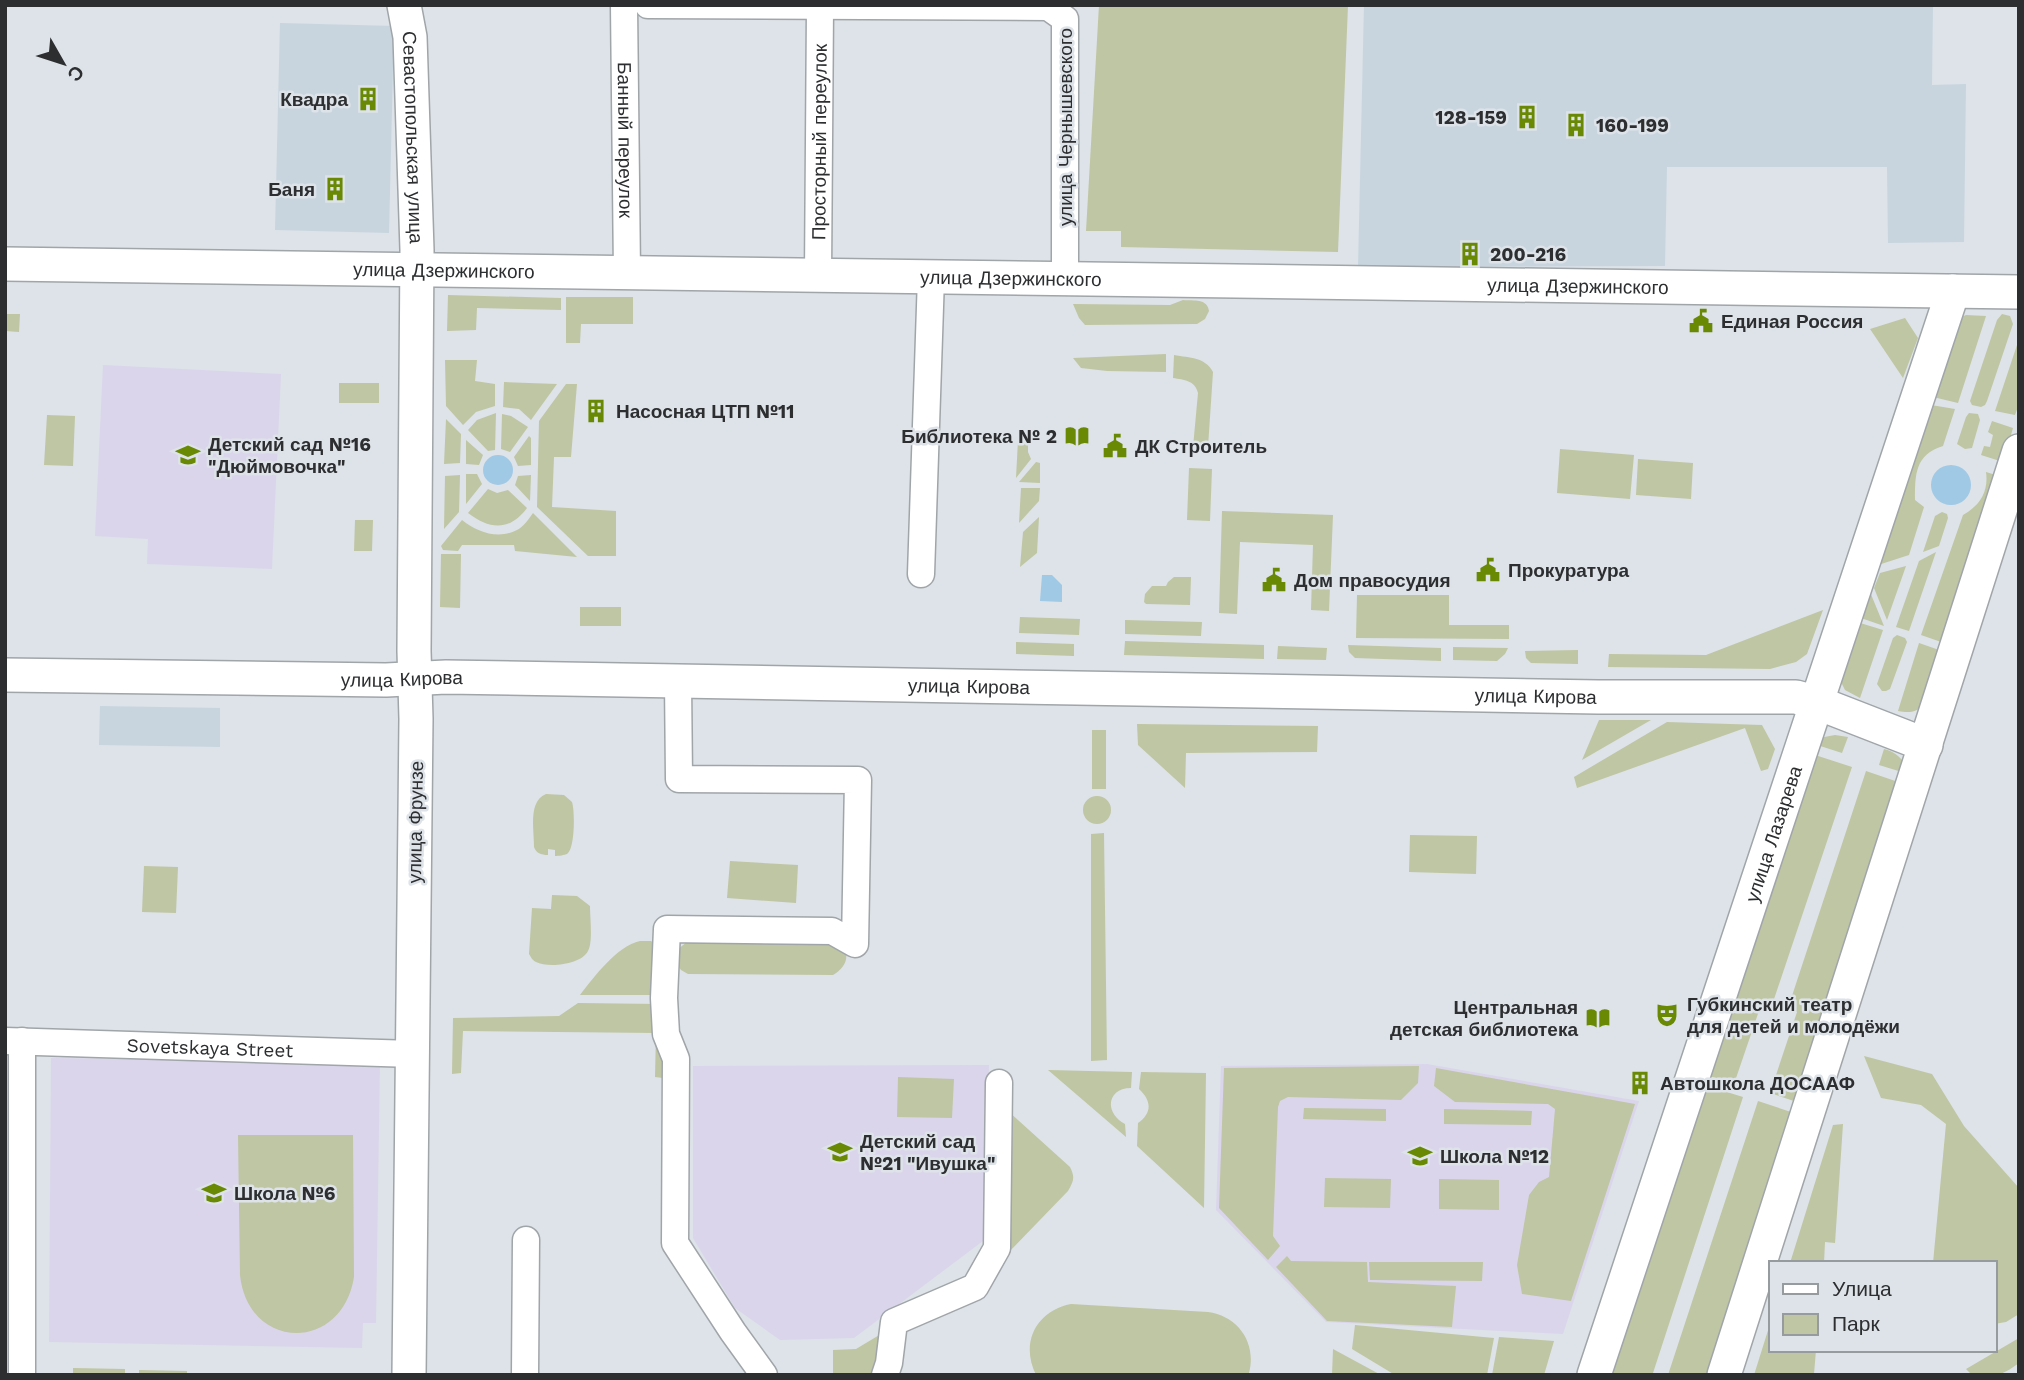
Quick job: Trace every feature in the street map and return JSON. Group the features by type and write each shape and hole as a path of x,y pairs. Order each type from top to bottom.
{"main road":[{"name":"Севастопольская улица","path":"404,5 410,37 417,270"},
{"name":"улица Дзержинского","path":"5,264 2019,292"},
{"name":"улица Фрунзе","path":"409,1375 416,719 417,270"},
{"name":"улица Лазарева","path":"1594,1375 1953,291"},
{"path":"1724,1375 2019,451"},
{"name":"улица Кирова","path":"5,675 386,680 446,677 1796,697 1926,745"}],"street":[{"name":"Банный переулок","path":"624,5 627,273"},
{"name":"улица Чернышевского","path":"648,5 1048,8 1065,19 1065,279"},
{"name":"Просторный переулок","path":"818,275 820,7"},
{"path":"921,574 932,277"},
{"path":"678,681 679,779 858,780 855,944 832,931 667,929 664,998 666,1034 676,1059 675,1243 764,1375"},
{"path":"14,1041 22,1225 22,1375"},
{"name":"Sovetskaya Street","path":"14,1041 413,1054"},
{"path":"885,1375 894,1322 975,1287 997,1248 999,1083"},
{"path":"524,1375 526,1240"}],"shaded area":[{"path":"1364,5 1933,5 1932,85 1966,84 1964,242 1888,243 1887,167 1667,167 1665,266 1358,267"},
{"path":"280,23 394,26 389,233 275,230"},
{"name":"Детский сад №16 \"Дюймовочка\"","path":"103,365 281,374 272,569 147,564 148,539 95,536"},
{"path":"100,706 220,708 220,747 99,745"},
{"name":"Школа №6","path":"51,1058 380,1062 376,1323 363,1323 362,1348 49,1342"},
{"name":"Школа №12","path":"1427,1064 1639,1101 1563,1334 1326,1322 1216,1210 1221,1066"},
{"name":"Детский сад №21 \"Ивушка\"","path":"989,1065 983,1241 854,1338 780,1340 735,1308 693,1238 693,1066"}],"green space":[{"path":"1099,5 1348,5 1338,252 1121,247 1121,231 1086,231"},
{"path":"448,295 561,298 561,310 477,308 476,330 447,331"},
{"path":"566,297 633,297 633,324 581,324 580,343 566,343"},
{"path":"1183,300 1206,304 1209,311 1205,319 1197,324 1085,325 1073,304 1170,305"},
{"path":"5,314 20,314 19,332 5,331"},
{"path":"2002,314 2010,316 2013,324 1985,405 1972,405 1970,401 1997,320"},
{"path":"1966,315 1986,316 1958,403 1933,397 1959,318"},
{"path":"1905,318 1918,338 1903,378 1870,329"},
{"path":"2019,339 2019,404 2015,415 1995,411"},
{"path":"1166,354 1166,372 1081,368 1073,358"},
{"path":"1174,355 1206,363 1213,372 1208,447 1193,447 1198,393 1192,383 1173,378"},
{"path":"445,360 477,360 475,381 495,384 495,406 476,412 463,425 446,406"},
{"path":"504,382 557,384 531,420 519,409 503,407"},
{"path":"339,383 379,383 379,403 339,403"},
{"path":"566,384 577,384 571,457 554,457 552,507 616,511 616,556 588,556 537,507 539,421"},
{"path":"1931,405 1955,409 1943,446 1927,455 1918,467 1915,500 1924,507 1909,555 1875,566"},
{"path":"496,413 495,450 488,451 468,430 477,420"},
{"path":"1969,413 1978,414 1980,420 1972,448 1965,449 1957,444"},
{"path":"502,414 511,416 528,427 510,452 501,449"},
{"path":"47,415 75,416 73,466 44,465"},
{"path":"446,419 461,434 460,463 444,464"},
{"path":"1992,421 2013,428 2003,462 1981,455 1984,446 1990,447 1993,435 1988,432"},
{"path":"529,436 531,465 518,466 514,457"},
{"path":"466,440 483,455 479,465 466,464"},
{"path":"1018,440 1028,440 1031,459 1016,478"},
{"path":"1560,449 1634,455 1630,499 1557,493"},
{"path":"1638,459 1693,463 1691,499 1636,495"},
{"path":"1036,462 1040,463 1040,483 1019,482"},
{"path":"1189,468 1212,469 1210,521 1187,520"},
{"path":"1986,472 1999,476 1944,643 1921,635 1963,515 1978,503 1984,492"},
{"path":"466,474 477,474 482,484 466,504"},
{"path":"460,475 459,512 444,529 445,476"},
{"path":"531,475 530,501 515,485 518,476"},
{"path":"1021,488 1040,488 1039,501 1019,523"},
{"path":"488,489 497,493 508,490 527,508 507,524 499,526 484,523 468,513"},
{"path":"1222,511 1333,515 1329,611 1311,610 1313,545 1240,542 1237,614 1219,613"},
{"path":"1942,512 1947,514 1948,518 1939,546 1923,552 1935,516"},
{"path":"533,513 577,557 515,551 514,545 462,545 458,551 443,550 441,546 462,520 481,531 502,534 519,529"},
{"path":"1039,517 1037,553 1020,567 1023,532"},
{"path":"355,520 373,520 372,551 354,551"},
{"path":"1936,552 1909,631 1896,627 1919,561"},
{"path":"441,554 461,554 460,608 440,607"},
{"path":"1906,566 1887,620 1874,588 1880,573"},
{"path":"1174,577 1191,577 1190,605 1144,602 1145,594 1152,586 1166,586"},
{"path":"1868,587 1884,626 1858,617"},
{"path":"1357,595 1449,595 1449,625 1509,625 1509,639 1356,638"},
{"path":"580,607 621,607 621,626 580,626"},
{"path":"1823,610 1807,654 1796,662 1770,669 1608,667 1609,654 1706,655"},
{"path":"1020,617 1080,619 1079,635 1019,633"},
{"path":"1125,620 1202,622 1201,636 1125,634"},
{"path":"1857,622 1883,630 1860,698 1845,690 1841,682"},
{"path":"1897,635 1905,638 1907,642 1890,689 1882,691 1877,684 1893,638"},
{"path":"1125,641 1264,645 1264,659 1124,655"},
{"path":"1016,642 1074,644 1074,656 1016,654"},
{"path":"1919,643 1942,651 1924,705 1912,712 1898,711"},
{"path":"1348,645 1441,648 1441,661 1355,658 1349,652"},
{"path":"1278,646 1327,648 1326,660 1277,659"},
{"path":"1453,647 1508,648 1497,661 1453,660"},
{"path":"1578,650 1578,664 1531,663 1526,658 1525,651"},
{"path":"1599,720 1651,720 1582,760"},
{"path":"1667,722 1762,725 1775,749 1768,769 1761,771 1745,728 1577,788 1574,777"},
{"path":"1137,724 1318,726 1317,752 1186,753 1185,788 1138,745"},
{"path":"1092,730 1106,730 1106,789 1092,789"},
{"path":"1835,735 1848,737 1842,753 1814,744 1819,738"},
{"path":"1884,749 1895,753 1902,760 1907,767 1905,773 1879,765"},
{"path":"1812,754 1852,767 1772,1005 1762,1002 1734,1084 1703,1074"},
{"path":"1866,771 1904,784 1800,1103 1770,1093 1797,1012 1788,1008"},
{"path":"546,794 564,795 572,802 573,838 570,851 566,854 555,856 555,850 548,849 548,855 543,855 534,847 534,809 540,798"},
{"path":"1097,796 1107,800 1111,810 1107,820 1097,824 1087,820 1083,810 1087,800"},
{"path":"1104,833 1107,1060 1091,1061 1091,834"},
{"path":"1410,835 1477,836 1476,874 1409,872"},
{"path":"730,861 798,865 796,903 727,898"},
{"path":"144,866 178,867 176,913 142,912"},
{"path":"552,895 577,896 590,906 591,936 588,951 579,959 556,965 541,964 529,954 532,908 551,909"},
{"path":"640,941 651,941 657,945 660,995 580,995 615,956"},
{"path":"832,941 846,951 844,965 833,975 688,974 677,964 678,949 687,942"},
{"path":"578,1003 659,1004 663,1078 655,1077 656,1033 463,1031 461,1073 452,1074 453,1018 559,1016"},
{"path":"1864,1056 1932,1074 1964,1126 2019,1188 2019,1314 2006,1322 1996,1324 1996,1261 1933,1261 1946,1124 1921,1105 1881,1098"},
{"path":"1419,1066 1418,1083 1401,1100 1288,1097 1280,1101 1273,1236 1280,1246 1268,1260 1219,1208 1224,1068"},
{"path":"1436,1068 1635,1104 1571,1301 1522,1294 1517,1265 1529,1195 1539,1182 1549,1177 1555,1109 1548,1104 1455,1102 1434,1086"},
{"path":"1048,1070 1132,1072 1131,1088 1117,1092 1111,1102 1113,1113 1125,1124 1126,1137"},
{"path":"1141,1072 1206,1073 1204,1208 1137,1146 1138,1123 1149,1107 1139,1089"},
{"path":"898,1077 954,1079 952,1118 897,1117"},
{"path":"1701,1084 1743,1097 1653,1373 1603,1375"},
{"path":"1758,1101 1797,1114 1713,1375 1668,1375"},
{"path":"1304,1108 1386,1109 1386,1121 1303,1119"},
{"path":"1444,1109 1532,1111 1531,1125 1444,1124"},
{"path":"1009,1112 1070,1167 1073,1179 1068,1191 1007,1254"},
{"path":"1843,1124 1835,1243 1825,1242 1824,1261 1791,1261 1833,1125"},
{"path":"238,1135 353,1135 354,1277 346,1302 332,1319 315,1330 295,1333 276,1329 260,1318 247,1300 240,1275"},
{"path":"1325,1178 1391,1179 1390,1208 1324,1207"},
{"path":"1439,1179 1499,1180 1499,1210 1439,1209"},
{"path":"1287,1256 1291,1261 1367,1262 1368,1282 1456,1286 1452,1327 1327,1321 1276,1267"},
{"path":"1369,1262 1483,1262 1482,1281 1370,1280"},
{"path":"1071,1304 1208,1312 1219,1315 1236,1325 1243,1333 1250,1351 1249,1373 1036,1375 1030,1351 1034,1330 1049,1314"},
{"path":"1355,1325 1494,1338 1487,1375 1395,1375 1352,1349"},
{"path":"1769,1327 1769,1352 1816,1352 1814,1374 1754,1375"},
{"path":"886,1331 878,1375 833,1375 833,1350 856,1349"},
{"path":"1499,1337 1554,1341 1544,1375 1492,1375"},
{"path":"2019,1338 2019,1363 2006,1371 1997,1375 1972,1375 1966,1369 1996,1352"},
{"path":"1333,1349 1381,1375 1332,1375"},
{"path":"73,1368 125,1369 125,1375 73,1375"},
{"path":"139,1370 187,1371 187,1375 139,1375"}],"water":[{"path":"498,455 504,456 512,464 512,476 504,484 498,485 492,484 484,476 483,470 484,464 492,456"},
{"path":"1951,465 1965,471 1971,485 1965,499 1951,505 1937,499 1931,485 1937,471"},
{"path":"1042,575 1052,575 1062,585 1062,602 1040,601"}],"place":[{"name":"Квадра","path":"368,99"},
{"name":"128-159","path":"1527,117"},
{"name":"160-199","path":"1576,125"},
{"name":"Баня","path":"335,189"},
{"name":"200-216","path":"1470,254"},
{"name":"Единая Россия","path":"1701,321"},
{"name":"Насосная ЦТП №11","path":"596,411"},
{"name":"Библиотека № 2","path":"1077,436"},
{"name":"ДК Строитель","path":"1115,446"},
{"name":"Детский сад №16 \"Дюймовочка\"","path":"188,455"},
{"name":"Прокуратура","path":"1488,570"},
{"name":"Дом правосудия","path":"1274,580"},
{"name":"Губкинский театр для детей и молодёжи","path":"1667,1015"},
{"name":"Центральная детская библиотека","path":"1598,1018"},
{"name":"Автошкола ДОСААФ","path":"1640,1083"},
{"name":"Детский сад №21 \"Ивушка\"","path":"840,1152"},
{"name":"Школа №12","path":"1420,1156"},
{"name":"Школа №6","path":"214,1193"}]}
